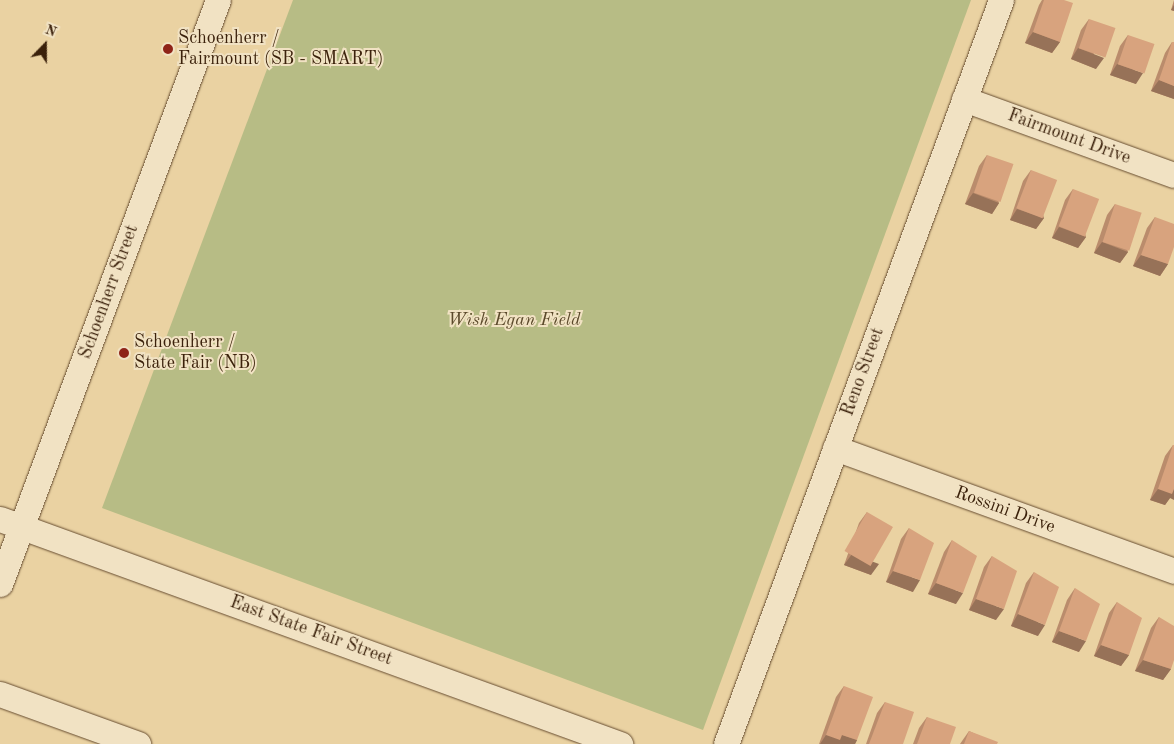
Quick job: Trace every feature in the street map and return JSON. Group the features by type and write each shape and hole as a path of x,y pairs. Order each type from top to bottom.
{"street":[{"name":"Schoenherr Street","path":"0,584 11,523 218,0"},
{"name":"Reno Street","path":"726,744 1001,0"},
{"name":"Fairmount Drive","path":"964,99 1174,175"},
{"name":"Rossini Drive","path":"835,448 1174,571"},
{"name":"East State Fair Street","path":"11,523 620,744"},
{"path":"0,694 138,744"}],"green space":[{"name":"Wish Egan Field","path":"293,0 971,0 703,730 102,508"}],"building":[{"path":"1044,0 1064,0 1073,3 1060,42 1033,32"},
{"path":"1089,19 1115,28 1105,57 1079,48"},
{"path":"1128,35 1154,44 1144,73 1118,64"},
{"path":"1172,42 1174,42 1174,86 1159,80"},
{"path":"987,155 1013,164 1000,202 974,193"},
{"path":"1031,170 1057,180 1042,218 1016,208"},
{"path":"1073,189 1099,199 1085,236 1059,226"},
{"path":"1115,204 1142,213 1129,251 1103,242"},
{"path":"1155,217 1174,224 1174,247 1168,264 1141,255"},
{"path":"1173,445 1174,489 1172,494 1158,489"},
{"path":"867,512 893,527 870,566 844,551"},
{"path":"909,528 934,543 920,580 893,571"},
{"path":"952,540 977,556 963,593 936,583"},
{"path":"992,556 1017,571 1004,609 976,599"},
{"path":"1034,572 1059,587 1045,625 1018,614"},
{"path":"1075,588 1100,604 1086,641 1059,631"},
{"path":"1117,602 1142,618 1129,655 1101,645"},
{"path":"1159,617 1174,626 1174,660 1171,669 1143,660"},
{"path":"844,686 873,697 857,740 842,735 840,740 826,735"},
{"path":"885,702 914,712 903,744 869,744"},
{"path":"927,717 956,727 950,744 917,744"},
{"path":"969,731 998,742 997,744 964,744"}],"place":[{"name":"Schoenherr / Fairmount (SB - SMART)","path":"168,49"},
{"name":"Schoenherr / State Fair (NB)","path":"124,353"}]}
